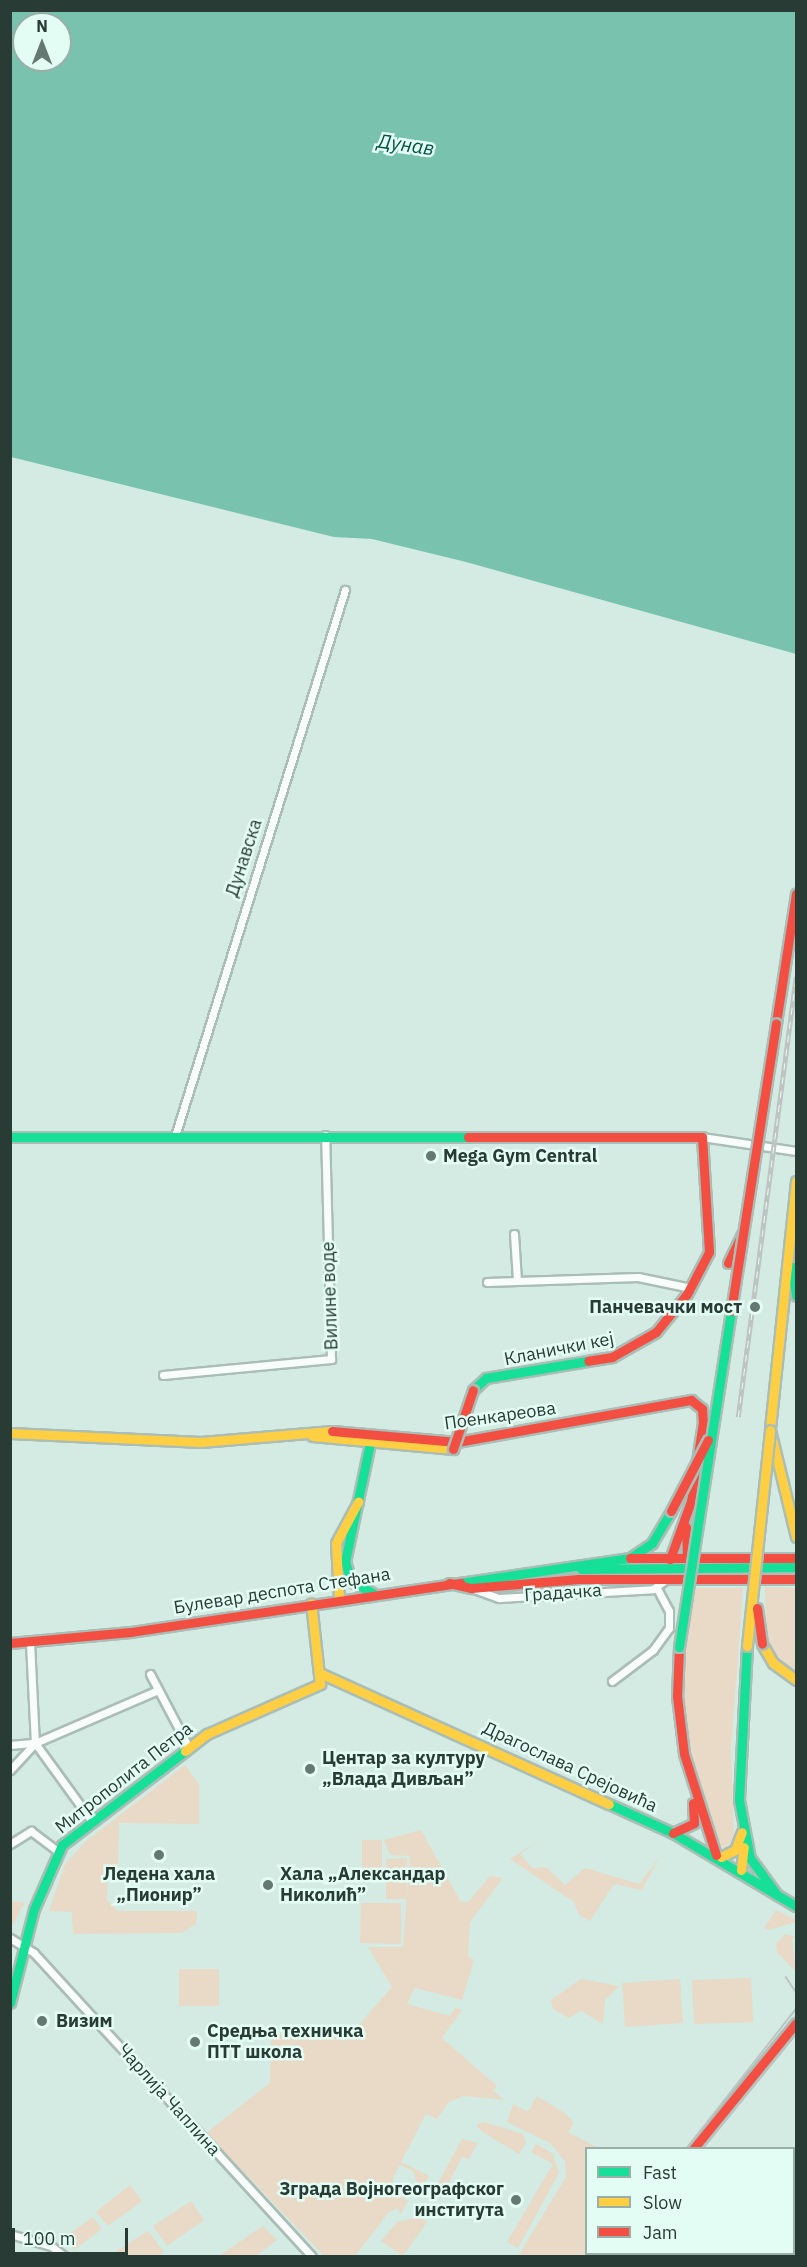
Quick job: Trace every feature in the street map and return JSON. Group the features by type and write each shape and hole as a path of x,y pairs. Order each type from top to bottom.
{"main road":[{"path":"673,1833 687,1830 695,1820 694,1791 678,1706 679,1647 796,894"},
{"path":"10,1137 325,1135 702,1137"},
{"name":"Кланички кеј","path":"453,1449 472,1390 486,1378 545,1372 624,1353 656,1332 691,1288 710,1241 702,1137"},
{"path":"741,1870 743,1833 738,1760 747,1646 796,1181"},
{"path":"728,1263 745,1228"},
{"path":"790,1248 796,1296"},
{"name":"Поенкареова","path":"10,1433 155,1441 307,1436 344,1430 457,1442 695,1401 703,1422 686,1519"},
{"path":"770,1430 796,1537"},
{"path":"630,1558 651,1543 671,1511 713,1432"},
{"name":"Поенкареова","path":"307,1436 441,1452 453,1449"},
{"path":"370,1443 358,1502 347,1540 346,1569 355,1585 374,1593"},
{"path":"339,1598 336,1543 358,1502"},
{"path":"670,1558 686,1519"},
{"path":"686,1519 687,1559"},
{"name":"Булевар деспота Стефана","path":"10,1643 131,1632 446,1582 630,1558 796,1558"},
{"name":"Булевар деспота Стефана","path":"558,1567 796,1567"},
{"path":"756,1569 762,1644 773,1663 796,1680"},
{"path":"446,1582 471,1588 667,1579 796,1579"},
{"path":"311,1603 322,1674"},
{"name":"Митрополита Петра","path":"58,1851 91,1820 188,1746 214,1730 308,1694 320,1684 322,1674"},
{"name":"Драгослава Срејовића","path":"322,1674 673,1833 718,1856 796,1906"},
{"path":"694,1791 718,1856 735,1850 743,1833"},
{"path":"743,1833 756,1869 777,1895"},
{"path":"10,2004 26,1945 58,1851"},
{"path":"695,2147 796,2023"}],"street":[{"name":"Дунавска","path":"175,1136 345,590"},
{"name":"Вилине воде","path":"163,1376 331,1359 325,1135"},
{"path":"702,1137 796,1151"},
{"path":"514,1234 517,1280"},
{"path":"487,1282 638,1277 691,1288"},
{"path":"612,1681 653,1650 669,1628 669,1611 657,1588 667,1579"},
{"name":"Градачка","path":"471,1588 494,1598 657,1588"},
{"path":"30,1642 36,1743 91,1820"},
{"path":"150,1674 188,1746"},
{"path":"10,1745 36,1743 158,1689"},
{"path":"10,1770 36,1743"},
{"name":"Митрополита Петра","path":"10,1844 34,1832 58,1851"},
{"path":"10,1938 26,1945"},
{"name":"Чарлија Чаплина","path":"26,1945 312,2256"},
{"path":"10,2234 51,2246 64,2256"}],"shaded area":[{"path":"765,1587 796,1588 796,1674 776,1661 767,1643"},
{"path":"688,1588 743,1588 731,1748 734,1838 725,1849 717,1842 697,1790 678,1704"},
{"path":"185,1765 199,1784 199,1824 119,1823 118,1867 108,1867 107,1900 118,1911 197,1911 196,1924 182,1933 73,1934 72,1912 49,1911 65,1864 86,1841"},
{"path":"421,1830 461,1902 468,1902 490,1876 503,1878 470,1922 468,1956 474,1960 462,2000 415,1988 407,2004 450,2016 455,2008 462,2010 442,2038 497,2086 493,2091 505,2100 464,2096 449,2102 437,2119 426,2114 401,2162 429,2176 420,2191 413,2171 400,2165 393,2178 396,2193 408,2201 401,2214 398,2208 389,2212 355,2256 324,2256 206,2133 270,2083 271,2033 349,2036 392,1987 368,1947 403,1947 410,1856 390,1855 384,1840"},
{"path":"362,1840 382,1840 382,1882 362,1882"},
{"path":"538,1841 520,1854 532,1868 546,1867 565,1885 585,1868 639,1884 659,1858 642,1890 614,1884 590,1921 579,1915 574,1902 510,1859"},
{"path":"407,1858 407,1899 386,1899 386,1859"},
{"path":"10,1902 25,1902 11,1928 10,1928"},
{"path":"361,1903 401,1903 401,1944 360,1943"},
{"path":"776,1910 796,1922 768,1930 764,1928"},
{"path":"785,1934 796,1937 792,1939 796,1972 777,1952 776,1944"},
{"path":"179,1969 219,1969 219,2006 179,2006"},
{"path":"751,1978 753,2022 694,2024 692,1980"},
{"path":"581,1979 619,1986 605,2000 603,2024 581,2011 569,2018 553,2009 551,2000"},
{"path":"680,1979 683,2023 625,2027 622,1983"},
{"path":"537,2096 565,2113 574,2123 568,2132 596,2147 585,2147 586,2256 518,2256 566,2177 565,2161 550,2143 507,2122 513,2104 528,2112"},
{"path":"483,2122 523,2134 526,2143 519,2154 484,2133 476,2125"},
{"path":"462,2139 478,2143 469,2159 462,2157 444,2192 436,2187"},
{"path":"536,2144 552,2153 559,2173 518,2248 507,2242 553,2164 531,2152"},
{"path":"130,2185 142,2201 108,2226 96,2212"},
{"path":"191,2201 204,2220 167,2246 153,2226"},
{"path":"93,2217 102,2229 74,2250 65,2237"},
{"path":"419,2217 427,2222 403,2256 381,2241 397,2222"},
{"path":"263,2226 277,2240 256,2256 219,2256"},
{"path":"148,2231 164,2252 158,2256 109,2256"}],"water":[{"name":"Дунав","path":"10,11 796,11 796,654 466,562 372,539 334,537 11,457"}],"tram line":[{"path":"786,1977 796,1992"},
{"path":"688,2147 796,2009"},
{"path":"704,2147 796,2034"}],"railway":[{"path":"738,1417 796,977"}],"traffic: fast":[{"path":"10,1137 468,1137"},
{"path":"792,1267 796,1296"},
{"path":"679,1647 731,1311"},
{"path":"473,1390 486,1378 588,1361"},
{"path":"370,1443 345,1562 351,1581 373,1593"},
{"path":"460,1583 630,1558 652,1543 671,1511"},
{"path":"581,1569 796,1567"},
{"path":"747,1646 739,1800 750,1858 777,1895"},
{"path":"10,2003 34,1909 62,1845 185,1751"},
{"path":"609,1804 673,1833 796,1906"}],"traffic: slow":[{"path":"796,1181 770,1430 796,1537"},
{"path":"747,1646 770,1430"},
{"path":"10,1433 201,1442 332,1431"},
{"path":"312,1436 453,1449"},
{"path":"339,1598 336,1543 358,1502"},
{"path":"185,1751 207,1734 320,1684 311,1603"},
{"path":"762,1644 773,1663 796,1680"},
{"path":"322,1674 609,1804"},
{"path":"721,1857 735,1850 742,1832"},
{"path":"741,1870 744,1847"}],"traffic: jam":[{"path":"776,1023 796,894"},
{"path":"731,1311 776,1023"},
{"path":"468,1137 702,1137 709,1252 687,1294 656,1332 612,1357 588,1361"},
{"path":"728,1263 742,1234"},
{"path":"453,1449 473,1390"},
{"path":"332,1431 457,1442 691,1400 702,1409 703,1422 691,1501 670,1559"},
{"path":"671,1511 708,1440"},
{"path":"686,1527 687,1559"},
{"path":"630,1558 796,1558"},
{"path":"449,1583 471,1588 579,1579 796,1579"},
{"path":"10,1643 131,1632 460,1583"},
{"path":"757,1608 762,1644"},
{"path":"679,1647 677,1696 684,1754 716,1855"},
{"path":"673,1833 694,1823 693,1803"},
{"path":"695,2147 796,2023"}],"place":[{"name":"Mega Gym Central","path":"431,1156"},
{"name":"Панчевачки мост","path":"755,1307"},
{"name":"Центар за културу „Влада Дивљан”","path":"310,1769"},
{"name":"Ледена хала „Пионир”","path":"159,1855"},
{"name":"Хала „Александар Николић”","path":"268,1885"},
{"name":"Визим","path":"42,2021"},
{"name":"Средња техничка ПТТ школа","path":"195,2042"},
{"name":"Зграда Војногеографског института","path":"516,2200"}]}
